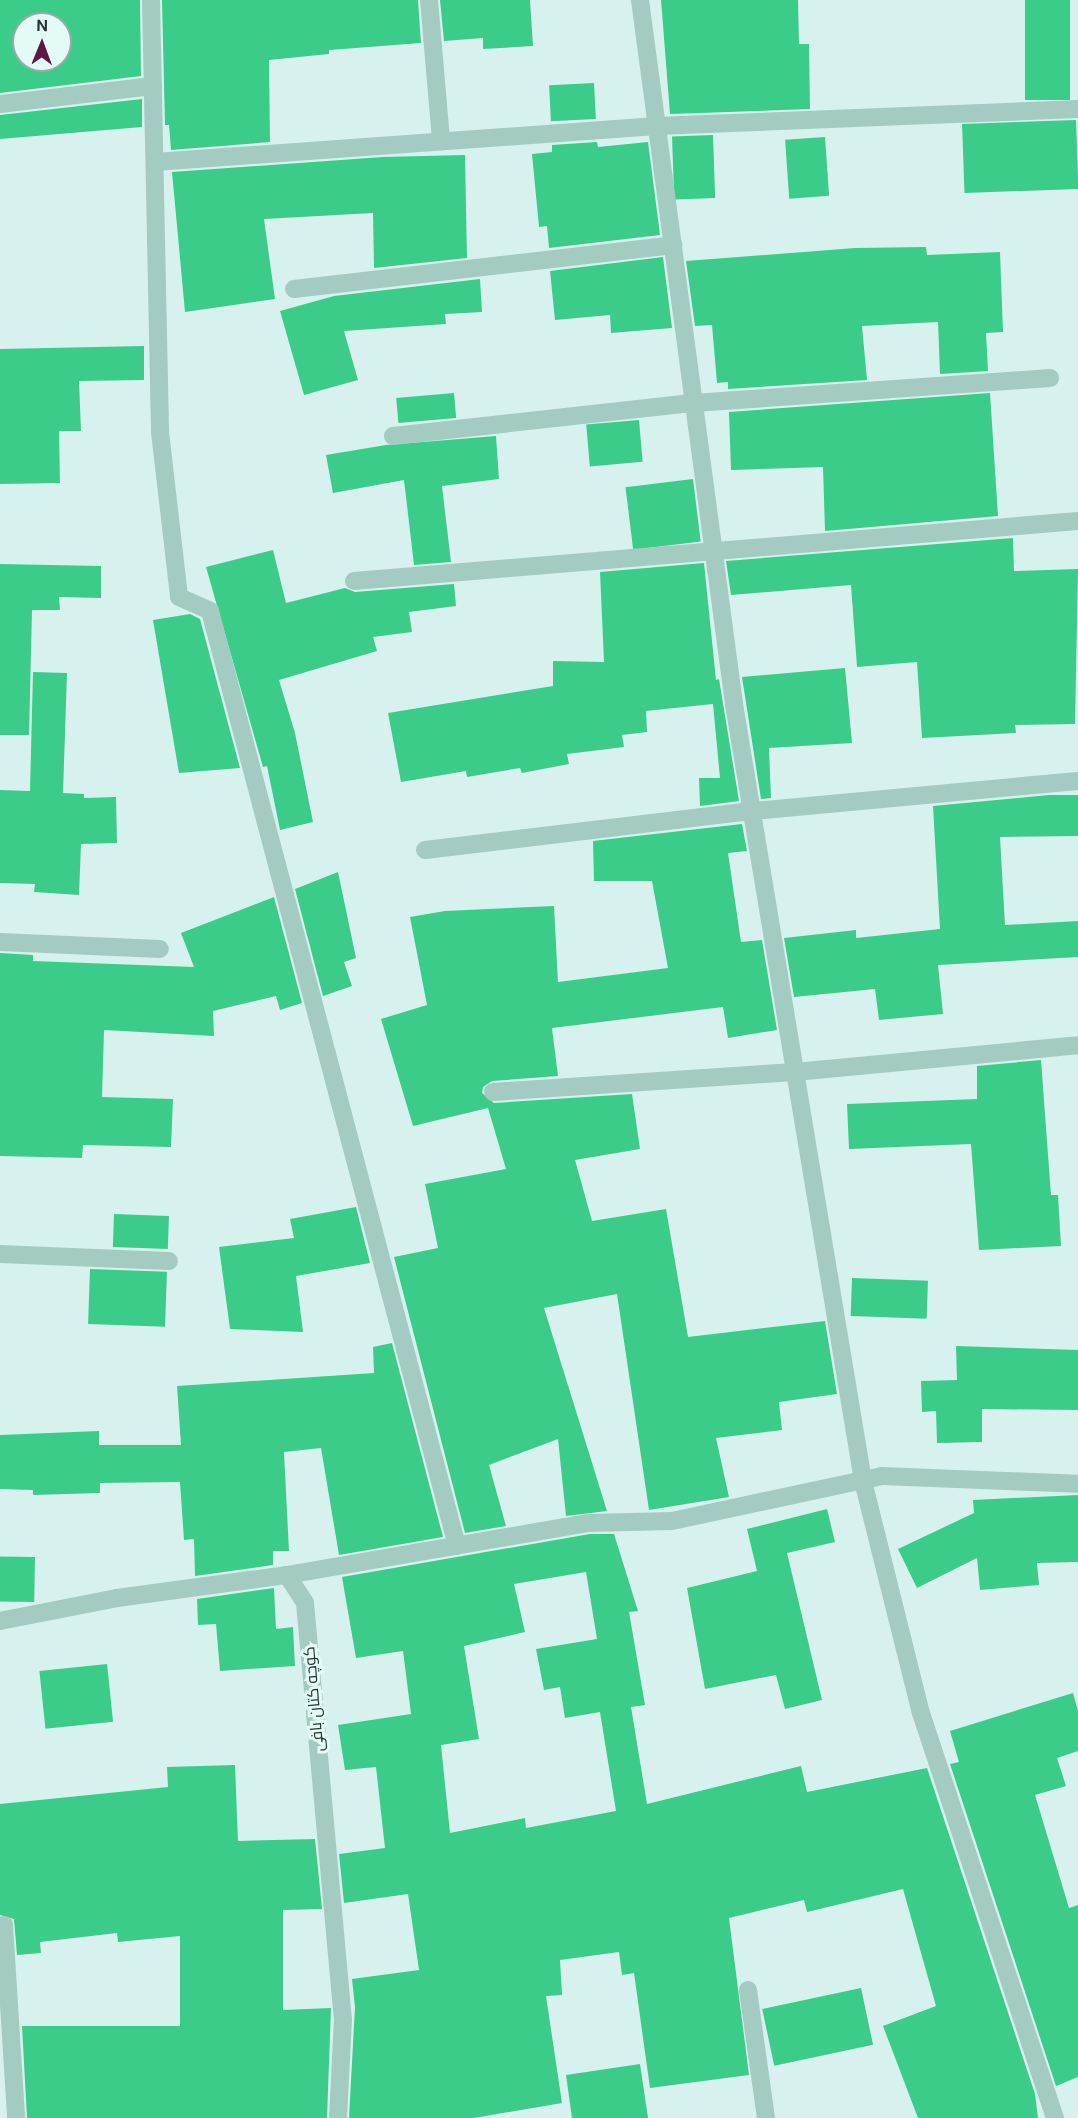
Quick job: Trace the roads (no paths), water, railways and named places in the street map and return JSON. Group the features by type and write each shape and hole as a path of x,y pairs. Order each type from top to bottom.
{"street":[{"path":"151,0 160,432 179,597 210,611 457,1546"},
{"path":"429,0 441,141"},
{"path":"640,0 714,554 795,1072 863,1481 921,1713 1055,2118"},
{"path":"0,104 153,86"},
{"path":"154,162 657,126 1078,109"},
{"path":"294,289 673,245"},
{"path":"393,436 694,403 1050,378"},
{"path":"354,581 714,554 1078,521"},
{"path":"425,850 753,810 1078,781"},
{"path":"0,942 160,949"},
{"path":"493,1092 795,1072 1078,1045"},
{"path":"0,1254 169,1261"},
{"path":"0,1621 117,1598 287,1575 590,1523 672,1521 882,1476 1078,1484"},
{"name":"کوچه کتان بافی","path":"287,1575 305,1603 343,2019 338,2118"},
{"path":"4,1925 16,2118"},
{"path":"748,1990 766,2118"}]}
